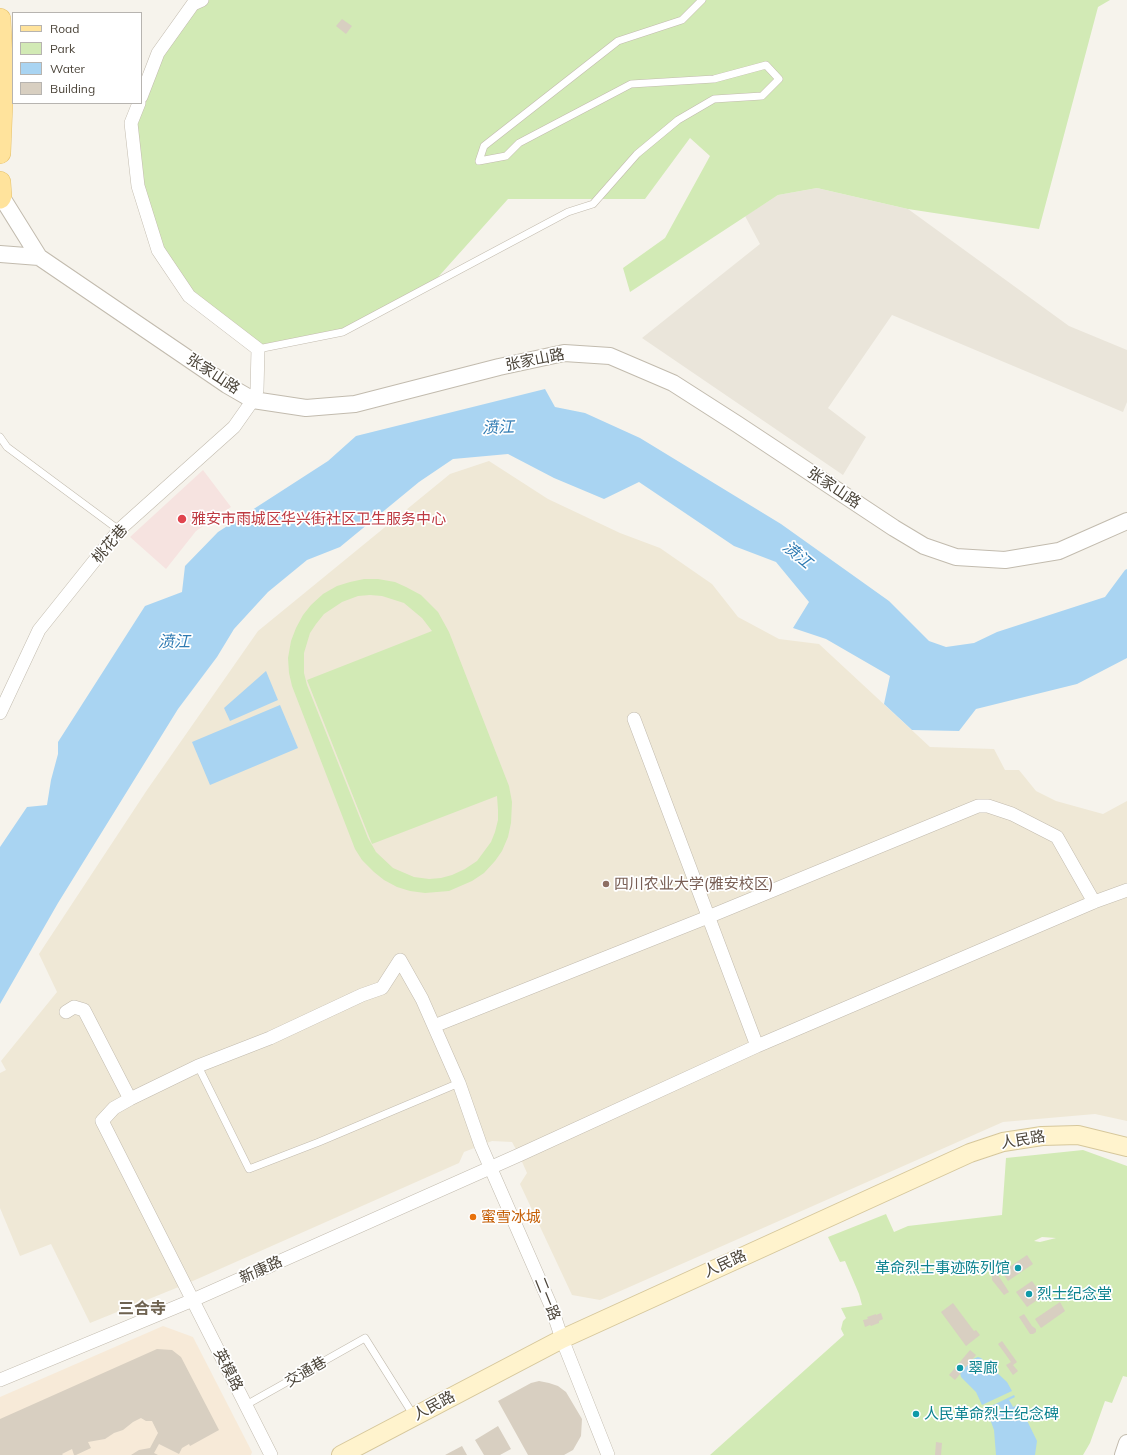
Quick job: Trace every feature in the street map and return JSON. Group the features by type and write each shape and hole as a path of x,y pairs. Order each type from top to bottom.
{"main road":[{"path":"0,19 3,79 0,153"},
{"name":"人民路","path":"341,1455 562,1339 970,1153 1003,1142 1042,1136 1078,1135 1127,1147"}],"street":[{"path":"142,94 158,53 193,4 202,0"},
{"path":"139,104 131,123 138,186 158,250 189,296 258,349 257,390 253,400"},
{"name":"张家山路","path":"0,192 39,257 226,385 253,400 306,408 355,404 500,367 564,353 610,356 673,383 738,424 894,528 924,546 956,557 1005,560 1059,551 1127,521"},
{"path":"0,254 39,257"},
{"name":"桃花巷","path":"0,713 39,630 119,530 234,427 253,400"},
{"path":"634,719 757,1046"},
{"path":"434,1026 708,917 978,806 988,806 1012,814 1057,837 1094,902"},
{"name":"新康路","path":"0,1380 193,1300 519,1155 757,1046 1094,902 1127,890"},
{"name":"二一路","path":"198,1066 270,1038 362,995 382,988 400,960 422,999 459,1083 481,1146 551,1306 562,1339 608,1455"},
{"path":"66,1012 74,1007 84,1010 130,1099 198,1066"},
{"name":"英模路","path":"130,1099 114,1108 102,1121 186,1284 271,1455"},
{"path":"1123,1455 1127,1443"}],"lane":[{"path":"258,349 342,332 568,212 593,204 637,154 678,120 714,99 762,96 779,80 766,65 714,79 630,84 519,143 506,156 479,161 484,146 618,41 682,20 702,0"},
{"path":"0,437 7,447 119,530"},
{"path":"198,1066 250,1169 459,1083"},
{"name":"交通巷","path":"246,1405 365,1338 414,1416"}],"shaded area":[{"path":"817,188 908,209 1069,326 1127,350 1127,402 1123,412 892,315 828,408 866,437 843,475 642,338 760,244 745,216 778,195"},
{"name":"四川农业大学(雅安校区)","path":"489,461 548,499 620,533 660,548 712,584 738,617 779,639 819,644 930,747 994,749 1005,770 1019,770 1036,791 1056,801 1103,814 1127,801 1127,1121 1095,1114 1003,1122 600,1300 572,1295 520,1184 527,1173 519,1155 512,1142 492,1141 464,1152 459,1163 186,1284 90,1323 51,1244 20,1256 0,1208 0,1073 6,1070 1,1061 57,992 39,954 147,790 258,631 450,474"},
{"name":"雅安市雨城区华兴街社区卫生服务中心","path":"203,470 231,507 196,531 166,569 130,537"},
{"path":"163,1326 193,1337 252,1452 251,1455 0,1455 0,1397"}],"green space":[{"path":"202,0 1110,0 1098,7 1039,229 908,209 817,188 778,195 630,292 623,268 665,238 710,156 690,138 645,199 508,199 431,285 343,332 258,349 189,296 158,250 138,186 131,123 138,104 142,104 142,94 158,53"},
{"path":"364,579 378,579 395,582 421,595 438,612 449,632 509,786 512,802 511,823 508,837 502,851 484,873 472,881 449,891 425,893 397,887 384,880 362,860 355,849 292,686 288,658 291,641 303,615 323,594 337,586","holes":["358,596 382,596 404,603 422,618 432,631 307,680 372,844 497,796 498,820 491,842 477,861 465,869 441,878 429,879 414,877 393,868 376,852 368,838 307,685 304,673 304,653 310,633 324,614 342,602"]},
{"path":"1083,1150 1127,1166 1127,1377 1123,1376 1112,1403 1105,1401 1090,1443 1083,1455 710,1455 844,1335 841,1329 843,1321 846,1318 841,1308 862,1305 845,1261 840,1262 828,1237 886,1214 894,1232 908,1226 1002,1215 1006,1158","holes":["1042,1237 1056,1238 1040,1242 1034,1241"]}],"water":[{"name":"𣸣江","path":"545,389 555,407 585,413 640,438 781,524 889,601 929,641 946,647 974,643 997,632 1105,597 1127,569 1127,658 1077,684 976,709 959,731 912,730 884,704 890,676 826,639 793,628 809,602 776,562 734,546 639,482 604,499 554,478 508,454 453,459 419,482 340,547 307,560 268,592 234,629 217,657 178,709 58,903 0,1004 0,847 27,807 47,805 51,780 58,754 58,742 145,606 182,592 185,566 218,532 328,461 356,436"},
{"path":"266,671 278,700 230,721 224,708"},
{"path":"280,705 298,748 210,785 192,742"},
{"path":"978,1357 981,1358 1007,1382 1012,1391 982,1405 976,1392 961,1377 960,1373 973,1359"},
{"path":"1014,1395 1015,1397 1009,1400 1013,1407 1019,1404 1037,1441 1035,1455 996,1455 994,1430 990,1419 1003,1412 999,1405 986,1412 985,1409"}],"building":[{"path":"342,19 352,26 346,34 336,26"},
{"name":"革命烈士事迹陈列馆","path":"1027,1255 1033,1264 1008,1281 1002,1272"},
{"path":"998,1275 1009,1292 1004,1295 992,1280 992,1276"},
{"name":"烈士纪念堂","path":"1032,1281 1043,1296 1027,1307 1016,1292"},
{"path":"1060,1302 1065,1311 1041,1328 1035,1319"},
{"path":"953,1303 974,1331 976,1330 980,1335 966,1346 941,1312"},
{"path":"881,1313 883,1319 879,1321 879,1323 865,1327 863,1320 868,1319 867,1317"},
{"path":"1024,1314 1032,1326 1036,1329 1036,1332 1033,1334 1030,1334 1019,1317"},
{"path":"1002,1341 1017,1362 1013,1365 1018,1371 1013,1375 1006,1365 1011,1362 998,1344"},
{"path":"157,1349 172,1350 181,1357 219,1430 190,1446 189,1444 182,1448 179,1454 159,1444 154,1453 158,1455 131,1455 139,1450 150,1448 158,1433 152,1421 146,1421 141,1418 123,1430 114,1433 105,1439 88,1442 91,1448 76,1455 74,1455 72,1449 62,1454 63,1455 0,1455 0,1419"},
{"name":"翠廊","path":"970,1350 976,1355 955,1380 949,1375"},
{"path":"539,1381 558,1386 566,1392 582,1419 581,1436 573,1450 564,1455 528,1455 498,1401 531,1383"},
{"path":"498,1426 511,1449 500,1455 484,1455 475,1440"},
{"path":"936,1442 942,1443 941,1455 935,1455"},
{"path":"462,1446 467,1455 445,1455"}],"place":[{"name":"雅安市雨城区华兴街社区卫生服务中心","path":"182,519"},
{"name":"四川农业大学(雅安校区)","path":"606,884"},
{"name":"蜜雪冰城","path":"473,1217"},
{"name":"革命烈士事迹陈列馆","path":"1018,1268"},
{"name":"烈士纪念堂","path":"1029,1294"},
{"name":"翠廊","path":"960,1368"},
{"name":"人民革命烈士纪念碑","path":"916,1414"}],"district":[{"name":"三合寺","path":"142,1309"}]}
